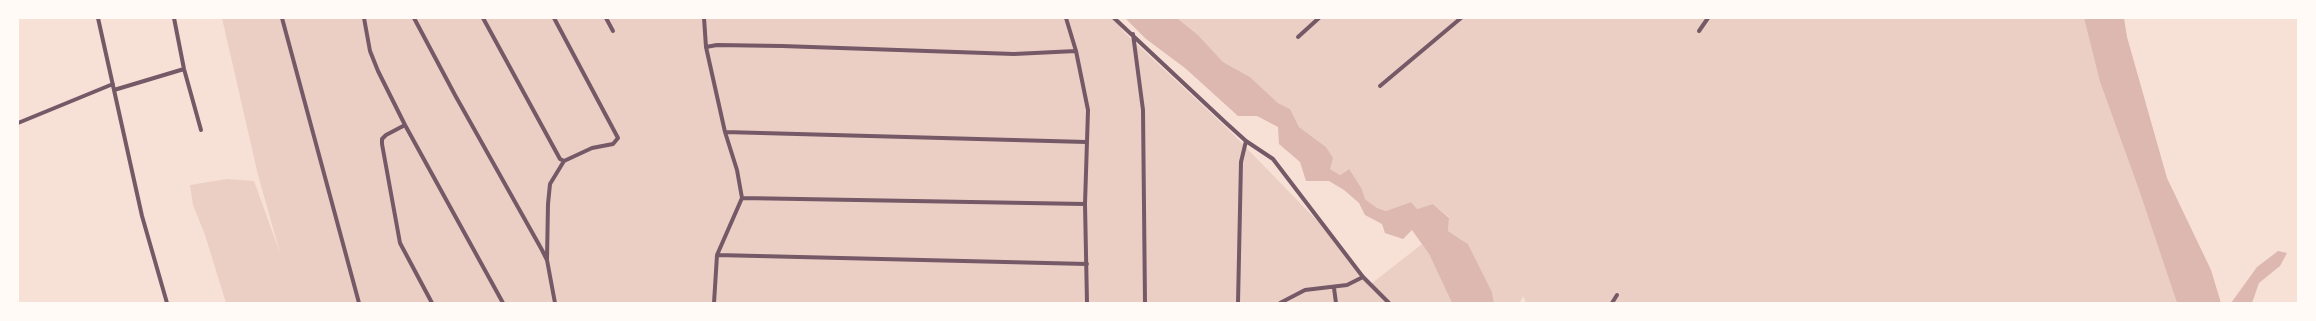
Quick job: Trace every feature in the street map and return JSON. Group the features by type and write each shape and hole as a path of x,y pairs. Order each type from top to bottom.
{"street":[{"path":"98,18 142,216 167,303"},
{"path":"174,18 184,69 201,130"},
{"path":"282,18 359,303"},
{"path":"364,18 370,51 405,125 503,303"},
{"path":"414,18 547,260"},
{"path":"483,18 560,159 564,161"},
{"path":"554,18 618,138 613,144 592,148 564,161 550,184 548,204 547,260 555,303"},
{"path":"606,18 613,31"},
{"path":"704,18 706,47 725,132 737,170 742,198 717,255 714,272 714,303"},
{"path":"1066,18 1076,51 1088,110 1085,204 1087,303"},
{"path":"1114,18 1133,34 1246,141 1273,159 1363,277 1389,303"},
{"path":"1298,37 1319,18"},
{"path":"1380,86 1461,18"},
{"path":"1699,31 1708,18"},
{"path":"1133,34 1143,110 1145,303"},
{"path":"706,47 717,45 775,46 1014,54 1076,51"},
{"path":"114,90 184,69"},
{"path":"18,123 113,84"},
{"path":"405,125 386,135 382,139 382,144 400,243 432,303"},
{"path":"725,132 1086,142"},
{"path":"1238,303 1241,162 1246,141"},
{"path":"742,198 1085,204"},
{"path":"717,255 1087,264"},
{"path":"1280,303 1305,290 1334,288 1347,285 1363,277"},
{"path":"1334,288 1336,303"},
{"path":"1612,303 1617,295"}],"shaded area":[{"path":"222,18 1114,18 1125,33 1230,131 1333,237 1371,284 1422,244 1429,254 1452,303 226,303 205,235 193,205 190,185 227,179 254,181 280,253 258,175"},
{"path":"1125,18 1177,18 1198,35 1223,62 1250,77 1278,103 1290,109 1299,127 1326,147 1333,158 1330,169 1340,175 1349,169 1362,189 1365,199 1377,208 1386,211 1411,202 1417,209 1433,204 1449,218 1448,231 1468,244 1492,292 1494,303 1452,303 1429,254 1412,230 1403,239 1385,233 1382,224 1365,215 1359,203 1344,190 1329,181 1306,181 1300,162 1279,144 1278,127 1257,116 1238,116 1185,68 1146,39"},
{"path":"1177,18 2084,18 2100,82 2139,190 2177,303 1526,303 1523,296 1520,303 1494,303 1492,292 1468,244 1448,231 1449,217 1433,204 1417,209 1411,202 1386,211 1377,208 1365,199 1362,189 1348,169 1340,175 1330,169 1326,147 1299,127 1290,109 1278,103 1250,77 1223,62 1198,35"},
{"path":"2084,18 2124,18 2127,37 2167,178 2211,270 2221,303 2177,303 2139,190 2100,82"},
{"path":"2278,251 2287,253 2280,266 2259,283 2252,303 2231,303 2257,267"}]}
